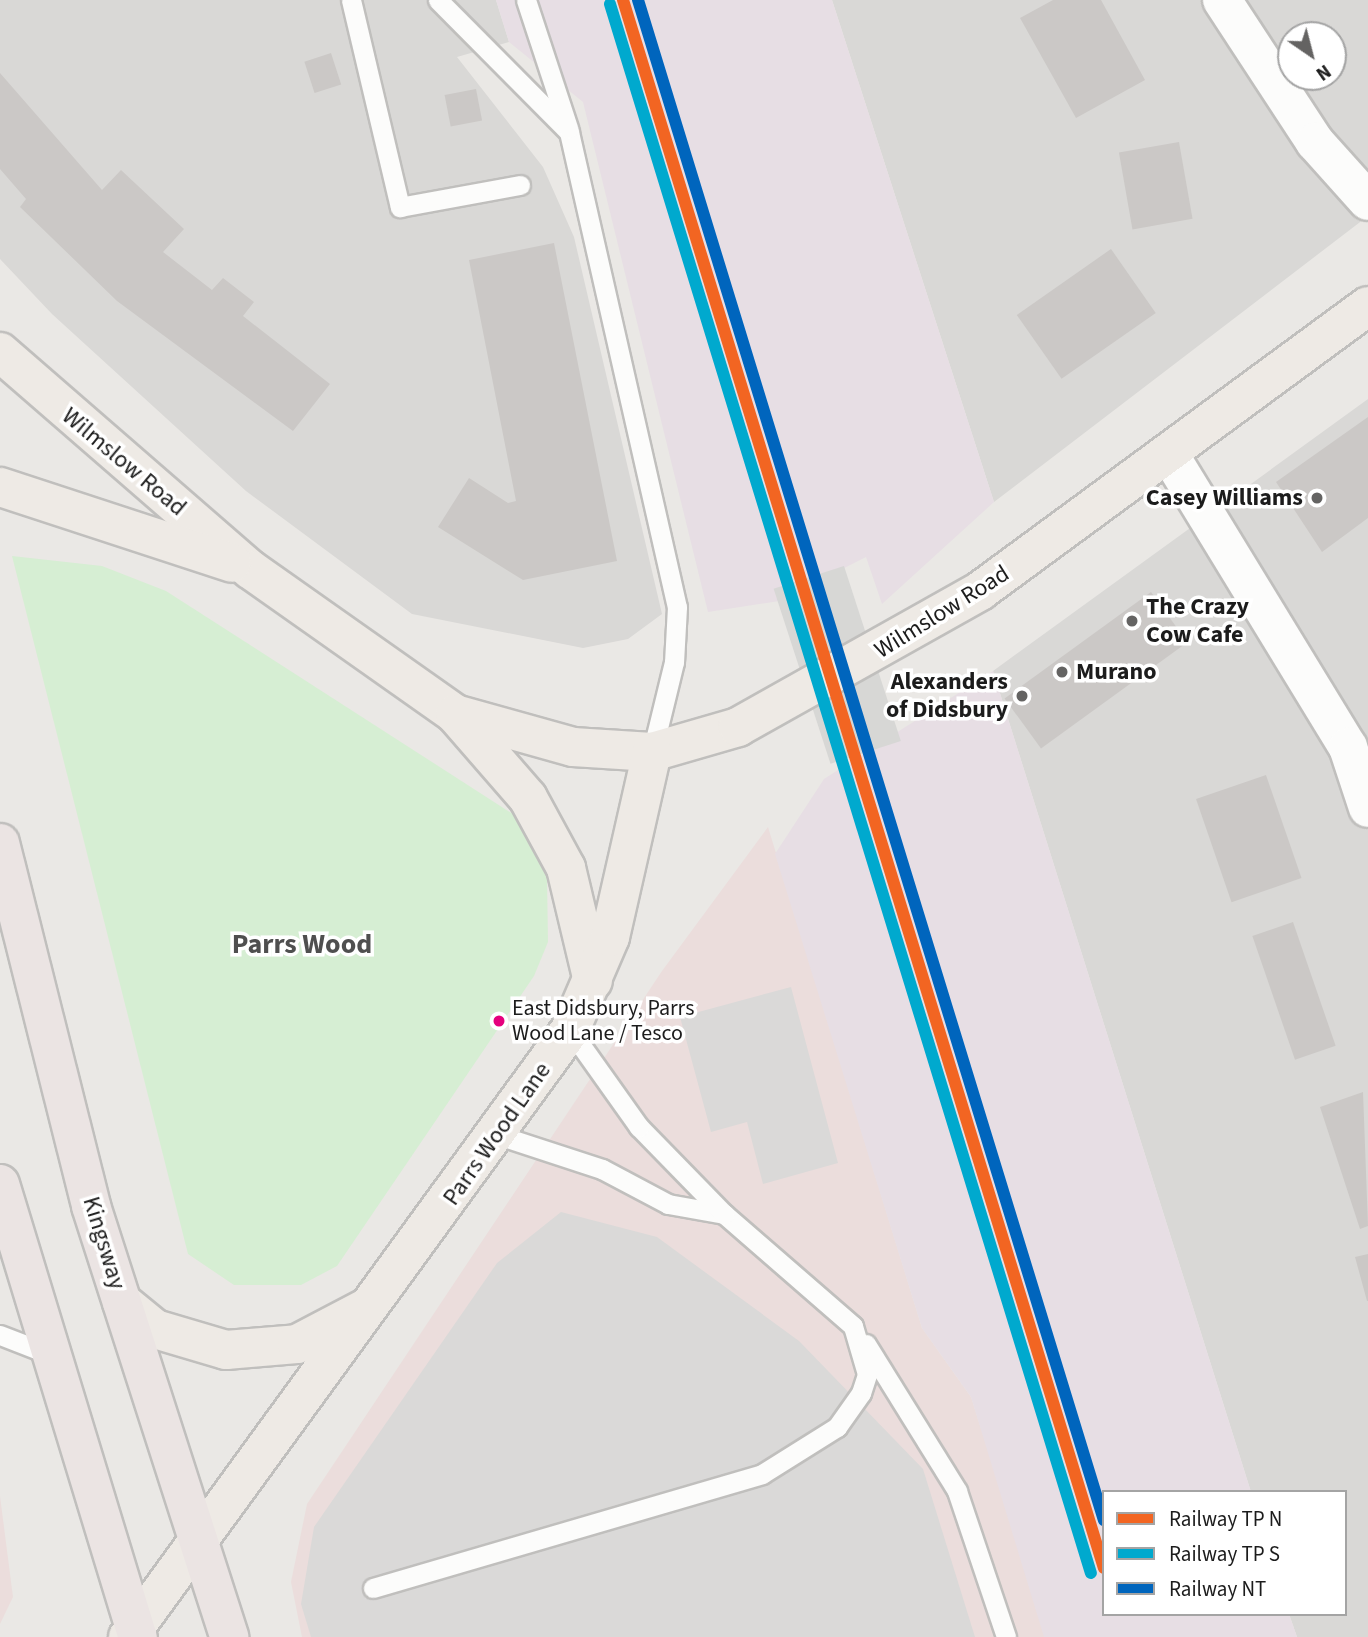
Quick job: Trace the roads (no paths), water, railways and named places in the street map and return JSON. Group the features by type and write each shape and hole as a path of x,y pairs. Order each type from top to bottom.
{"highway":[{"name":"Kingsway","path":"0,843 91,1206 229,1637"},
{"path":"0,1184 134,1634"}],"main road":[{"name":"Wilmslow Road","path":"455,714 573,747 652,752 738,727 828,681 980,592 1368,306"},
{"name":"Wilmslow Road","path":"0,352 251,570 455,714 528,798 566,868 594,987"},
{"name":"Wilmslow Road","path":"0,487 251,570"},
{"name":"Parrs Wood Lane","path":"134,1634 498,1135 570,1030 594,987 652,752"},
{"name":"Parrs Wood Lane","path":"122,1302 155,1329 226,1350 297,1344 374,1304"}],"street":[{"path":"1222,0 1315,142 1368,201"},
{"path":"1169,454 1349,747 1368,808"}],"lane":[{"path":"351,0 400,207 520,185"},
{"path":"438,0 569,132"},
{"path":"526,0 569,132 677,607 674,662 652,752"},
{"path":"570,1030 613,1099 724,1214 853,1326 957,1491 1006,1637"},
{"path":"498,1135 602,1169 668,1204 724,1214"},
{"path":"373,1588 762,1474 809,1450 837,1427 861,1393 867,1374 853,1326"},
{"path":"0,1335 49,1354"}],"rail line":[{"name":"NT","path":"638,0 1102,1513"}],"place":[{"name":"Casey Williams","path":"1317,498"},
{"name":"The Crazy Cow Cafe","path":"1132,621"},
{"name":"Murano","path":"1062,672"},
{"name":"Alexanders of Didsbury","path":"1022,696"},
{"name":"East Didsbury, Parrs Wood Lane / Tesco","path":"499,1021"}],"district":[{"name":"Parrs Wood","path":"302,944"}]}
